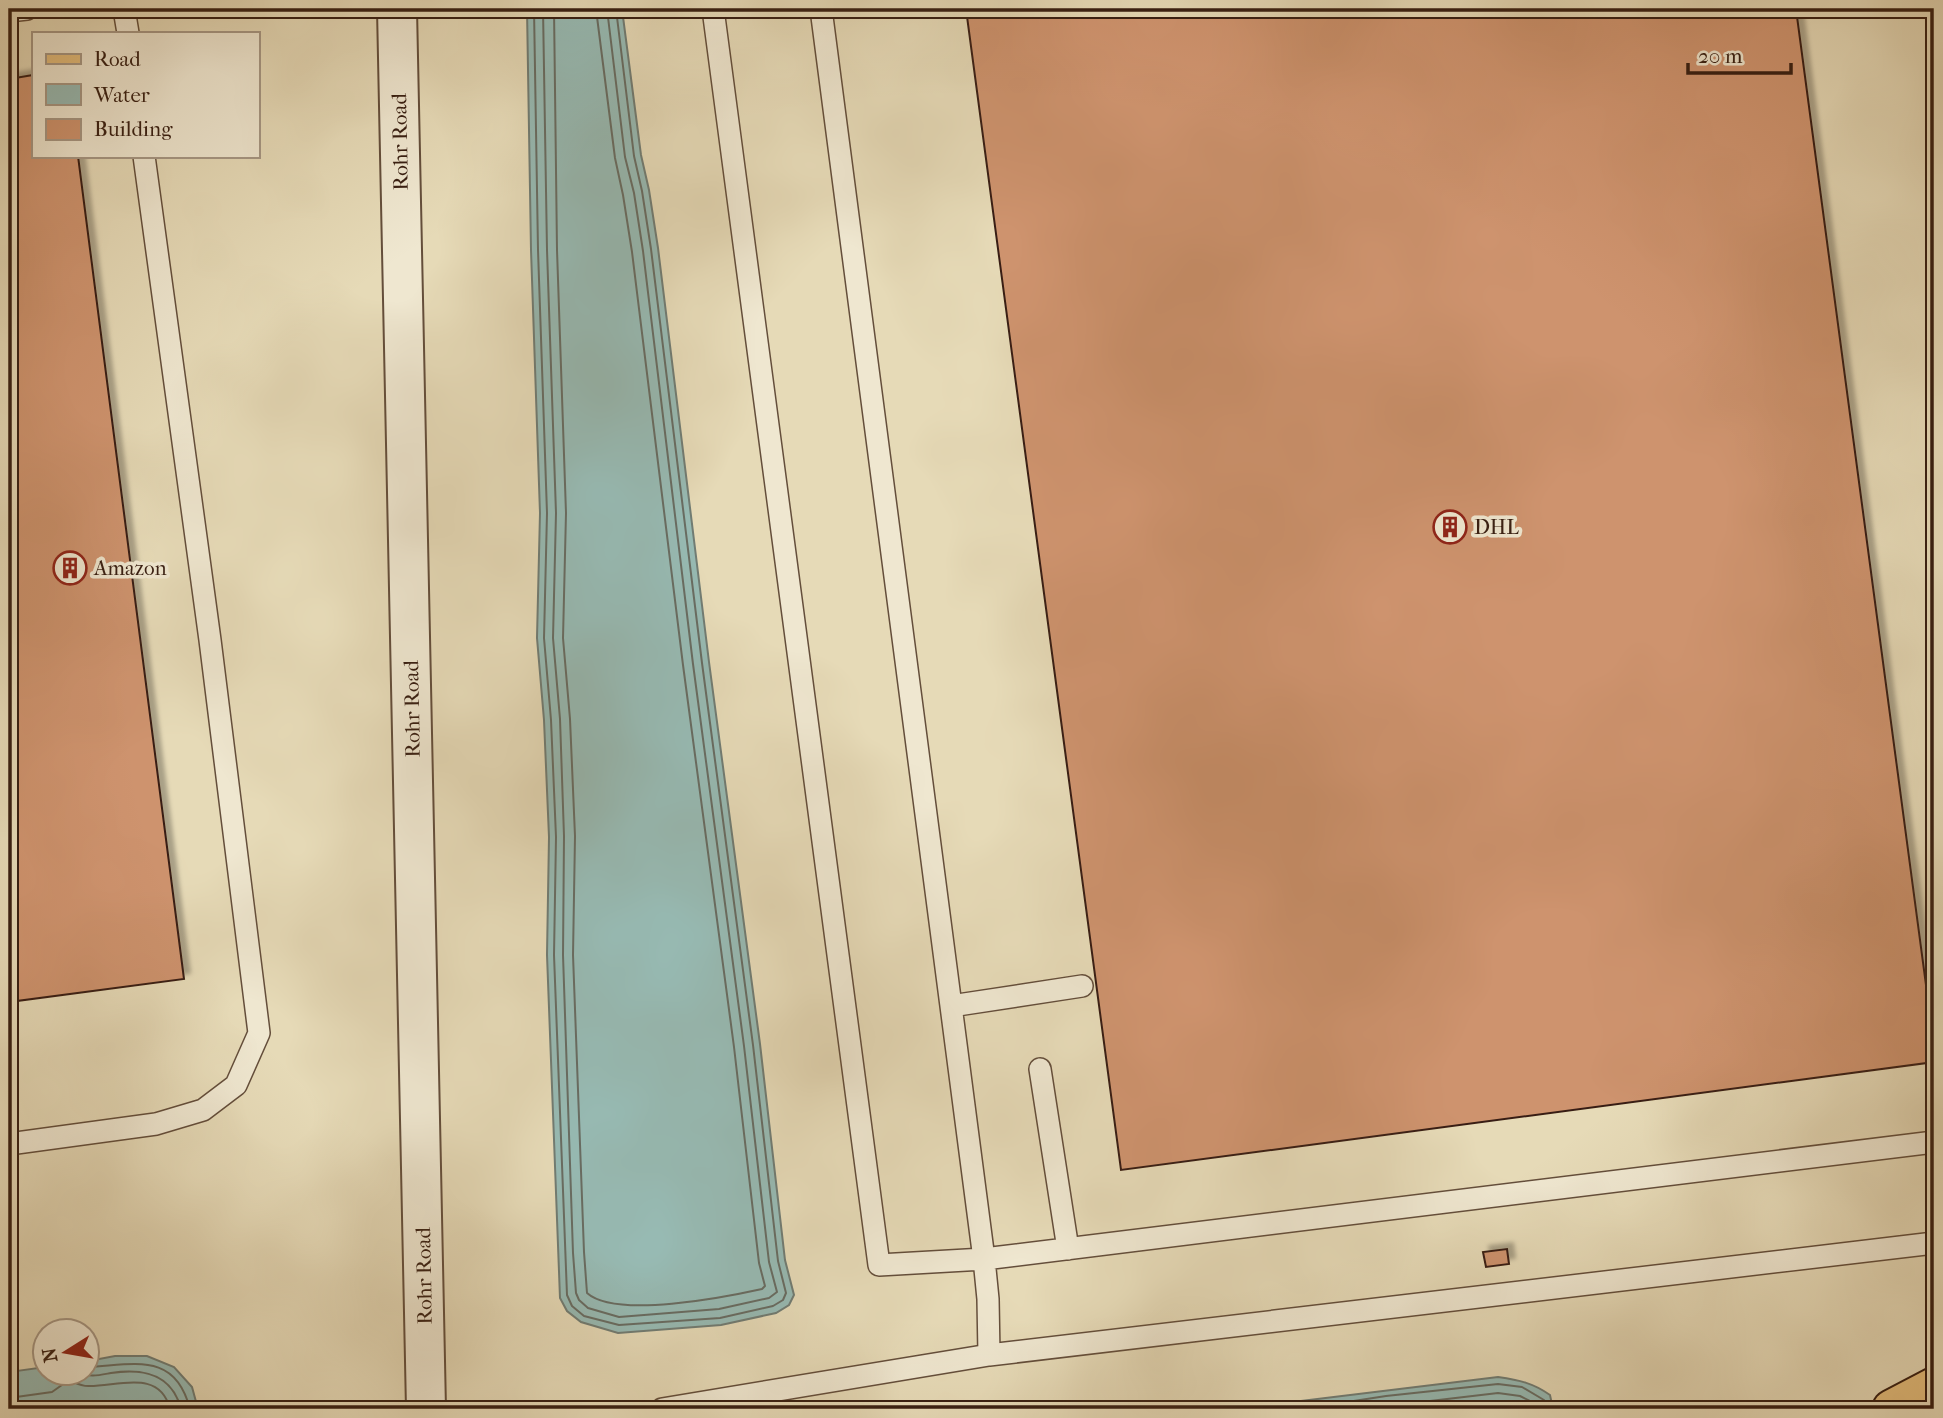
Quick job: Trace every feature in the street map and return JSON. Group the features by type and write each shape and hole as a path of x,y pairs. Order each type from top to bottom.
{"main road":[{"path":"1892,1409 1934,1387"}],"street":[{"name":"Rohr Road","path":"397,9 426,1409"}],"lane":[{"path":"9,11 27,9"},
{"path":"124,9 128,32"},
{"path":"713,9 879,1265 984,1259 1934,1142"},
{"path":"821,9 989,1299 989,1355"},
{"path":"9,1144 156,1124 203,1110 236,1085 259,1033 208,626 144,158"},
{"path":"951,1006 1082,986"},
{"path":"1040,1069 1068,1249"},
{"path":"662,1409 989,1355 1934,1243"}],"water":[{"path":"527,9 622,9 641,155 658,248 785,1260 794,1295 789,1305 776,1313 721,1325 618,1333 581,1322 567,1311 560,1298 547,955 549,837 537,638 540,513 531,250"},
{"path":"147,1356 174,1367 192,1387 198,1409 9,1409 9,1372 32,1369 32,1386 102,1386 102,1358"},
{"path":"1498,1377 1513,1379 1544,1391 1550,1395 1553,1409 1234,1409"}],"building":[{"name":"DHL","path":"966,9 1796,9 1934,1045 1934,1062 1121,1170"},
{"name":"Amazon","path":"32,75 32,158 78,158 184,979 9,1002 9,79"},
{"path":"1507,1249 1509,1264 1486,1267 1483,1252"}],"place":[{"name":"DHL","path":"1450,527"},
{"name":"Amazon","path":"70,568"}]}
